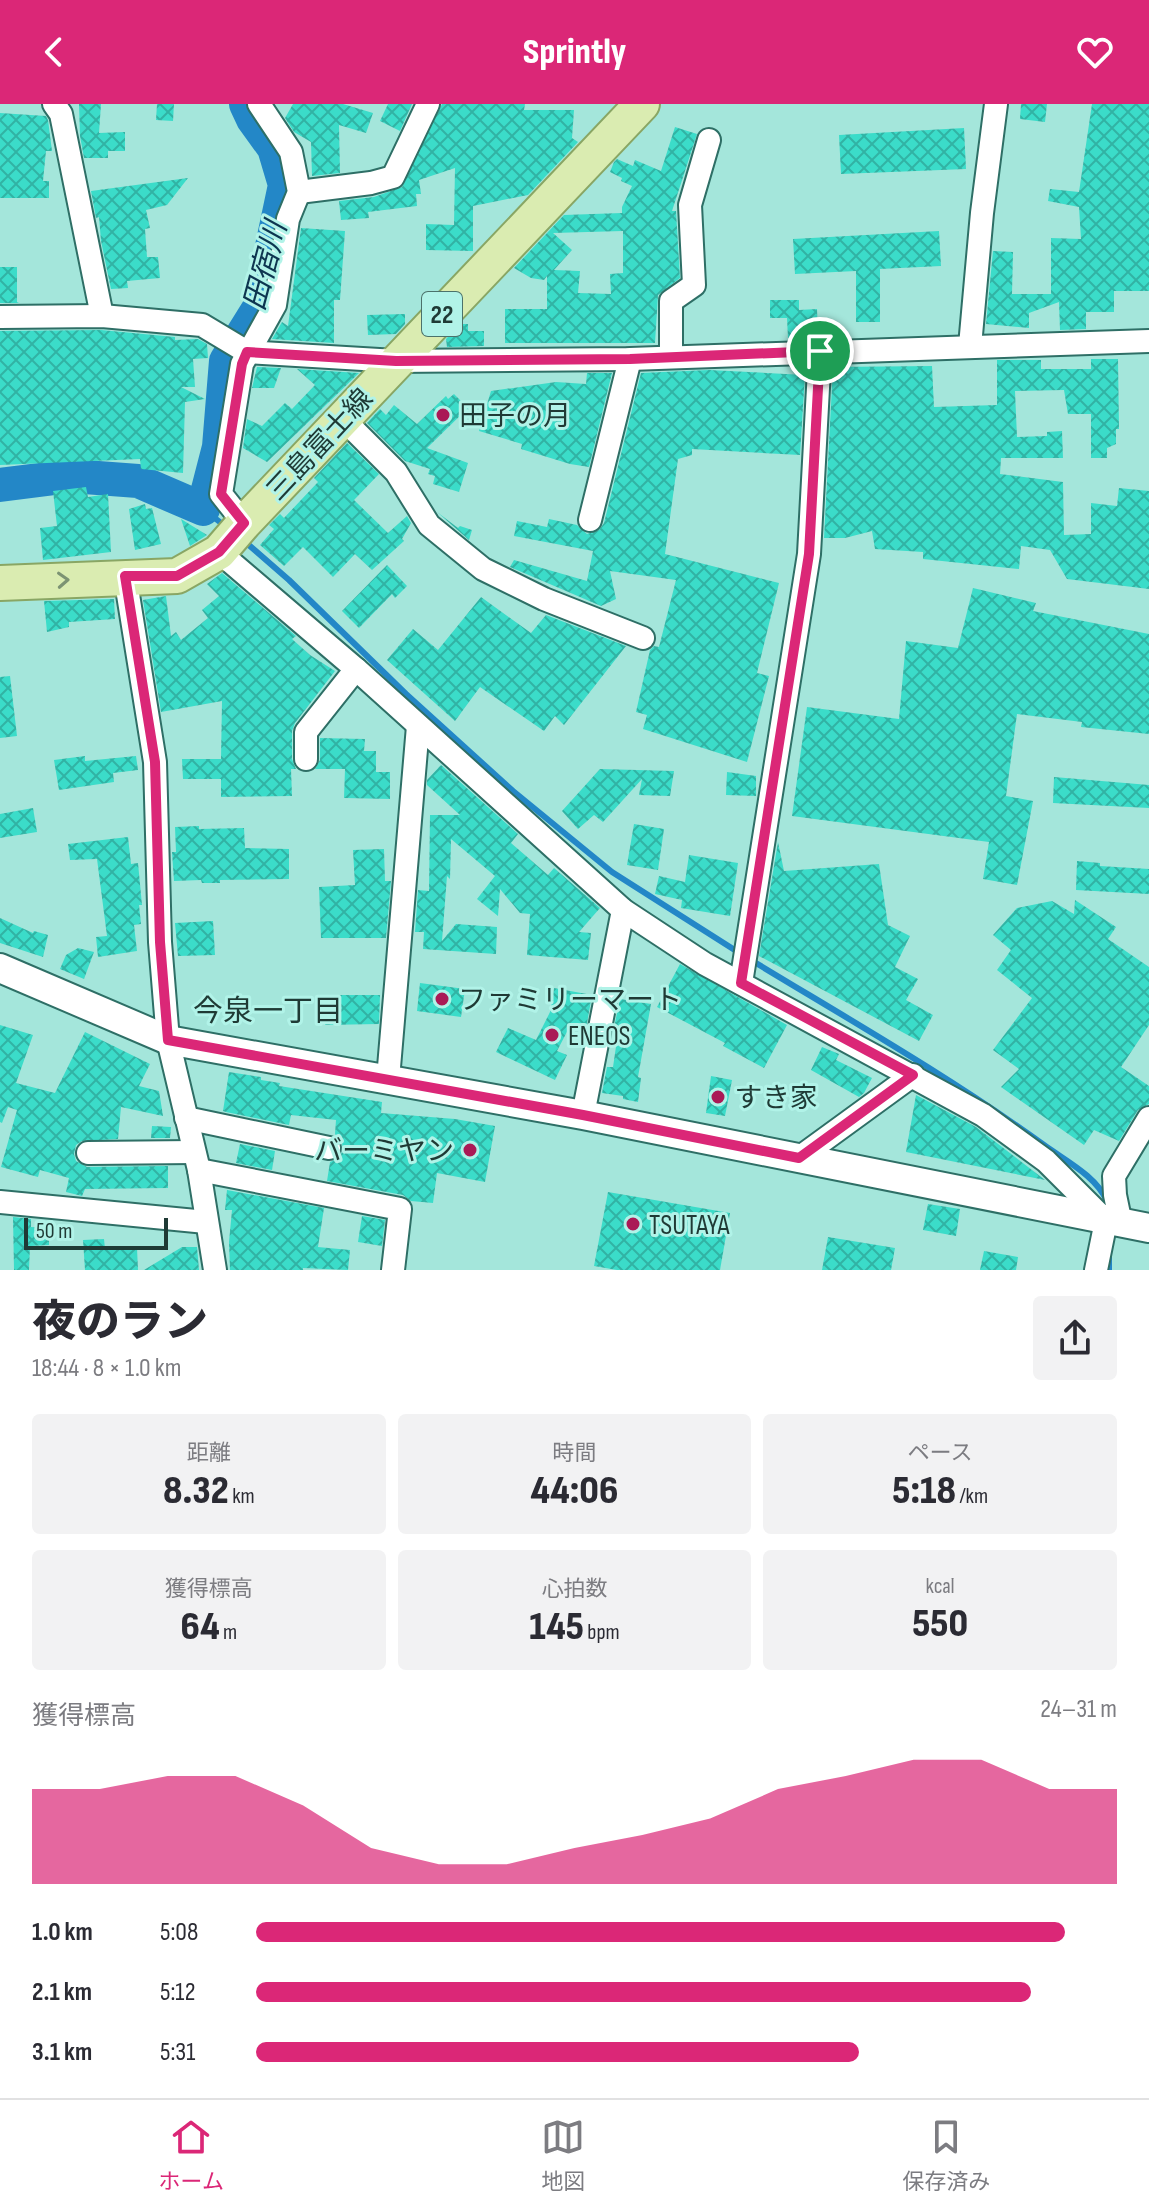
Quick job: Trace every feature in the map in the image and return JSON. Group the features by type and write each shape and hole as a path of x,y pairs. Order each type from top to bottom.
{"main road":[{"name":"三島富士線","path":"0,583 177,576 233,536 642,104"}],"street":[{"path":"54,104 61,114 102,316"},
{"path":"259,104 291,152 299,192 288,219 275,305 242,364 221,494 233,536 356,669 623,910 705,964 983,1115 1046,1161 1113,1222"},
{"path":"299,192 371,183 393,177 428,104"},
{"path":"970,346 996,104"},
{"path":"671,357 671,301 694,285 690,205 709,140"},
{"path":"0,317 102,316 202,325 247,352 396,361 630,359 1149,341"},
{"path":"741,983 809,554 820,351"},
{"path":"590,520 630,359"},
{"path":"343,419 396,472 429,525 483,569 544,599 643,638"},
{"path":"125,576 155,762 160,942 168,1040 196,1161 215,1270"},
{"path":"306,759 306,732 356,669"},
{"path":"388,1079 418,726"},
{"path":"583,1115 623,910"},
{"path":"0,968 168,1040 583,1115 1149,1228"},
{"path":"799,1158 913,1075"},
{"path":"186,1118 329,1148"},
{"path":"1096,1270 1113,1222 1114,1176 1149,1118"},
{"path":"88,1153 196,1161 400,1209 393,1270"},
{"path":"0,1202 206,1222"}],"water":[{"path":"239,104 250,104 283,161 288,183 279,182 270,147"}],"building":[{"path":"79,104 101,104 99,133 125,132 125,151 108,151 108,158 84,158"},
{"path":"157,104 174,104 173,121 156,120"},
{"path":"293,104 343,104 373,113 366,133 339,125 340,173 312,176 311,142 294,132 285,118"},
{"path":"388,104 412,104 400,131 380,121"},
{"path":"442,104 525,104 524,110 574,110 572,138 578,142 528,195 473,206 473,251 426,250 426,224 454,225 455,168 419,180 421,194 416,194 417,206 368,212 369,218 341,220 339,201 374,197 402,187"},
{"path":"1021,104 1047,104 1045,122 1020,119"},
{"path":"1092,104 1149,104 1149,291 1114,291 1114,312 1086,312 1086,329 1060,330 1059,302 1029,313 1029,328 986,324 993,251 1013,252 1012,294 1051,294 1051,238 1081,239 1079,207 1048,201 1050,189 1079,192"},
{"path":"0,113 46,116 52,151 46,151 43,181 49,181 49,198 0,198"},
{"path":"675,127 697,134 672,211 676,211 680,278 658,295 655,343 505,343 505,309 547,309 547,276 544,280 531,278 514,268 564,215 622,213 632,186 610,172 617,159 633,166 635,160 661,171","holes":["623,231 623,273 610,274 611,294 578,293 580,271 554,270 572,250 553,233"]},
{"path":"964,128 966,169 841,174 839,135"},
{"path":"188,178 167,205 146,210 150,228 145,229 147,257 158,257 160,278 127,281 128,288 111,289 99,217 96,218 91,191"},
{"path":"301,228 345,231 340,300 334,300 334,343 272,339 282,322 288,326"},
{"path":"939,231 941,266 880,269 880,322 856,322 856,271 795,274 793,239"},
{"path":"0,267 17,267 19,303 0,303"},
{"path":"770,300 799,300 799,310 817,309 818,336 788,338 787,318 770,318"},
{"path":"405,314 405,324 396,334 368,335 367,315"},
{"path":"460,324 468,324 468,331 484,331 484,346 447,347 446,339"},
{"path":"101,330 175,337 175,340 198,339 207,344 208,358 193,359 195,387 181,387 205,399 185,402 183,473 141,469 140,459 0,465 0,331"},
{"path":"1091,359 1118,359 1119,429 1116,429 1116,444 1107,448 1107,458 1091,458 1091,414 1068,414 1064,390 1015,391 1017,437 1047,436 1047,432 1062,431 1063,458 1001,458 1000,474 1063,482 1064,535 1091,534 1091,503 1117,506 1119,488 1149,491 1149,589 1067,579 1050,550 1021,546 1019,569 923,559 923,552 875,549 872,531 845,538 824,538 833,367 932,366 934,407 997,405 997,360 1041,360 1041,369 1091,369"},
{"path":"257,367 281,368 274,388 252,388"},
{"path":"297,369 359,373 267,462 243,448 247,419 262,426 285,403 292,409 315,385"},
{"path":"709,370 805,375 800,455 692,449 692,455 678,459 665,554 779,583 757,673 769,676 747,762 643,729 647,715 636,712 650,650 654,646 659,647 676,580 610,571 616,599 601,606 510,567 514,560 587,581 593,551 514,536 517,521 547,527 549,519 577,525 587,534 599,530 604,523 641,373"},
{"path":"587,373 612,373 589,467 521,449 522,444 479,431 491,391 556,382 586,384"},
{"path":"454,394 468,408 427,448 468,463 459,492 433,484 435,476 428,474 430,469 405,461 367,423 380,409 386,415 394,405 417,424 446,396 448,399"},
{"path":"347,443 379,474 354,500 388,533 407,516 411,523 402,539 404,541 372,570 355,554 333,577 303,547 284,566 260,545 274,529 269,525 280,514 284,518 318,482 314,478"},
{"path":"86,487 88,497 108,494 111,552 43,560 40,528 57,526 53,491"},
{"path":"145,504 146,509 152,508 161,544 135,550 129,509"},
{"path":"437,512 458,528 472,530 469,540"},
{"path":"181,519 207,535 190,546"},
{"path":"387,565 407,586 395,598 392,594 359,628 342,611"},
{"path":"222,573 296,636 292,639 310,655 335,671 292,731 292,759 296,769 291,769 292,796 221,797 221,779 183,779 182,759 221,759 222,701 161,712 143,600 166,596 171,636 176,632 181,640 208,618 202,610 219,596 207,584"},
{"path":"973,588 1036,603 1033,611 1149,634 1149,734 1081,727 1082,722 1017,714 1006,796 1033,801 1017,885 983,879 989,842 792,816 807,707 899,719 906,641 958,648"},
{"path":"481,597 531,633 546,615 626,646 564,725 555,716 544,731 480,687 455,721 387,660 413,629 438,650"},
{"path":"114,599 115,619 69,622 69,627 47,632 44,601"},
{"path":"10,676 17,736 0,738 0,677"},
{"path":"320,738 365,739 364,751 376,751 376,772 390,772 390,799 344,798 345,769 315,769 320,760"},
{"path":"85,756 85,761 136,756 138,770 113,773 114,782 59,790 54,760"},
{"path":"441,765 518,834 511,843 548,875 554,868 600,908 579,932 591,933 588,960 527,955 530,914 520,913 500,889 498,916 477,899 495,876 451,839 450,879 447,876 442,941 456,924 497,927 496,954 423,949 424,932 415,932 418,890 429,891 430,815 460,815 427,785 427,780"},
{"path":"600,769 674,771 670,796 639,795 642,779 603,822 594,815 578,829 562,811"},
{"path":"727,772 756,776 756,796 726,795"},
{"path":"1054,777 1149,785 1149,808 1053,803"},
{"path":"33,808 37,832 0,838 0,814"},
{"path":"634,824 664,829 658,870 627,865"},
{"path":"199,826 199,829 244,828 245,848 289,849 289,879 220,880 220,883 174,881 172,852 176,852 175,827"},
{"path":"128,837 131,864 138,863 142,905 139,905 141,924 134,925 137,951 98,957 96,937 107,936 97,859 70,860 68,844"},
{"path":"778,842 784,871 879,864 888,925 910,936 895,967 918,979 906,1000 933,1015 919,1041 759,956"},
{"path":"384,849 385,881 391,881 386,938 321,938 319,887 355,885 353,850"},
{"path":"689,855 738,863 730,916 681,908 682,900 655,894 659,876 685,882"},
{"path":"1077,861 1100,863 1100,866 1149,869 1149,894 1076,890"},
{"path":"1075,900 1116,927 1108,939 1149,967 1149,1025 1121,1067 1149,1086 1149,1104 1138,1110 1119,1141 1094,1130 1084,1145 1001,1087 1019,1069 993,1050 1032,998 997,970 1011,950 993,935 1017,908 1052,901 1074,914"},
{"path":"0,918 33,933 48,935 43,957 0,943"},
{"path":"213,921 215,955 178,956 175,923"},
{"path":"78,948 94,952 84,979 60,969 66,955"},
{"path":"680,964 787,1025 764,1068 723,1046 725,1043 657,1007"},
{"path":"420,983 465,989 461,1017 417,1011"},
{"name":"ENEOS","path":"554,988 592,995 586,1029 570,1026 557,1051 567,1055 555,1080 496,1052 508,1028 536,1040 550,1012"},
{"path":"338,995 380,995 379,1024 325,1025 325,1004 338,1004"},
{"path":"620,999 651,1004 638,1077 641,1078 638,1102 602,1093 607,1067 613,1067 618,1033 613,1032"},
{"path":"0,1025 33,1035 16,1083 55,1093 85,1032 150,1064 139,1086 159,1091 163,1116 121,1107 118,1139 82,1141 76,1145 74,1154 76,1161 87,1167 168,1166 168,1188 85,1189 82,1196 66,1192 69,1178 40,1170 38,1177 1,1167 17,1110 8,1107 0,1122"},
{"path":"822,1047 839,1054 836,1060 872,1078 864,1093 859,1097 811,1070"},
{"path":"229,1072 261,1077 261,1080 280,1083 279,1086 382,1102 381,1113 455,1119 495,1126 485,1182 437,1173 433,1203 411,1201 403,1195 327,1181 330,1162 339,1158 343,1150 335,1134 336,1120 291,1115 289,1125 223,1111"},
{"path":"711,1076 732,1080 725,1116 706,1113"},
{"path":"916,1095 976,1127 1045,1180 906,1152"},
{"path":"152,1126 171,1127 170,1138 151,1138"},
{"path":"240,1144 275,1151 272,1170 236,1163"},
{"path":"227,1190 324,1208 318,1247 350,1250 348,1270 230,1270 232,1210 225,1210"},
{"path":"608,1192 730,1213 720,1270 617,1270 594,1266"},
{"path":"928,1204 960,1209 956,1236 923,1230"},
{"path":"362,1216 385,1220 382,1246 358,1242"},
{"path":"13,1217 31,1219 31,1227 49,1228 49,1245 30,1246 29,1270 14,1270"},
{"path":"828,1237 895,1248 891,1270 822,1270"},
{"path":"104,1239 105,1249 137,1248 138,1270 85,1270 83,1240"},
{"path":"182,1247 197,1247 199,1270 144,1270"},
{"path":"984,1251 1018,1257 1016,1270 980,1270"}],"waterway":[{"name":"田宿川","path":"0,485 71,476 138,481 203,509 219,447 226,361 259,308 285,185 274,148 246,104"},
{"path":"203,509 225,526"},
{"path":"243,540 513,791 612,872 741,954"},
{"path":"751,960 1008,1120 1071,1163 1096,1184 1107,1201"},
{"path":"1109,1256 1109,1270"}],"place":[{"name":"田子の月","path":"443,415"},
{"name":"ファミリーマート","path":"442,999"},
{"name":"ENEOS","path":"552,1035"},
{"name":"すき家","path":"718,1097"},
{"name":"バーミヤン","path":"470,1150"},
{"name":"TSUTAYA","path":"633,1224"}],"district":[{"name":"今泉一丁目","path":"268,1011"}],"route":[{"path":"820,351 809,554 741,983 913,1075 799,1158 583,1115 168,1040 160,942 155,762 125,576 177,576 219,552 244,523 221,494 242,364 247,352 396,361 630,359 820,351"}]}
